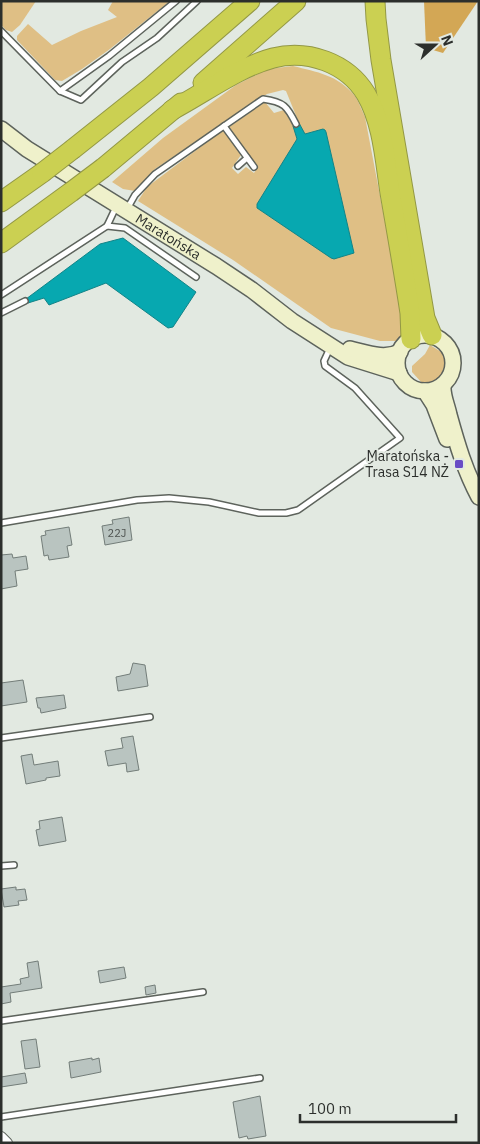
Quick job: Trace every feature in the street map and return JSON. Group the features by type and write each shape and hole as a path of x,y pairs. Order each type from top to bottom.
{"highway":[{"path":"1,202 73,149 151,86 250,1"},
{"path":"1,243 103,168 296,1"},
{"path":"375,1 382,60 425,318 432,336"},
{"path":"172,110 255,64 274,58 293,55 311,56 330,62 354,80 366,94 382,143 410,313 412,333 406,345"}],"main road":[{"name":"Maratońska","path":"1,130 27,149 230,276 292,321 332,346 355,360 399,373"},
{"path":"426,335 432,336 441,339 452,353 452,371 443,384 435,389 425,391 410,386 399,373 397,365 406,345 426,335"},
{"name":"Maratońska","path":"332,346 384,356 394,355 406,345"},
{"path":"443,384 443,393 469,478"},
{"path":"425,391 434,405 459,464 469,478 479,498"}],"street":[{"path":"1,1137 7,1143"}],"lane":[{"path":"60,91 109,56 176,1"},
{"path":"1,30 60,91 81,100 122,62 158,38 197,1"},
{"path":"1,295 107,226 122,207 155,174 264,99 277,101 289,108 296,124"},
{"path":"224,126 254,167"},
{"path":"238,166 247,158"},
{"path":"107,226 125,228 196,277"},
{"path":"1,313 25,301"},
{"path":"1,523 137,500 169,498 209,502 259,513 286,513 298,510 400,438 355,388 325,366 326,355 332,346"},
{"path":"1,738 150,717"},
{"path":"1,866 14,865"},
{"path":"1,1021 203,992"},
{"path":"1,1117 260,1078"}],"shaded area":[{"path":"1,1 36,1 20,25 12,32 6,30 1,25"},
{"path":"113,1 170,1 110,49 62,81 55,80 17,40 17,36 28,24 52,45 117,17 108,10"},
{"path":"424,1 478,1 443,53 426,48"},
{"path":"293,66 327,75 342,83 355,96 365,117 405,327 399,341 380,341 331,328 233,260 138,201 147,187 223,130 241,155 232,168 238,174 246,167 254,173 257,168 229,127 265,102 274,113 284,110 293,126 299,123 286,91 267,94 155,169 135,191 123,189 112,182 163,138 236,85 268,69"},
{"path":"430,345 443,353 444,371 440,378 422,383 412,372 412,366 425,354"}],"water":[{"path":"299,123 305,134 323,129 326,132 354,253 334,259 331,258 257,208 257,204 297,139 293,126"},
{"path":"123,238 196,292 173,327 168,328 106,283 49,305 44,298 28,303 26,299 100,244"}],"building":[{"path":"129,517 132,540 105,545 102,526 113,524 112,520"},
{"path":"69,527 72,545 67,546 69,557 49,560 48,555 44,556 41,536 46,535 45,531"},
{"path":"12,554 13,558 26,556 28,569 15,571 17,586 1,589 1,555"},
{"path":"133,663 145,665 148,686 118,691 116,677 130,674"},
{"path":"23,680 27,702 1,706 1,683"},
{"path":"64,695 66,708 41,713 36,698"},
{"path":"133,736 139,770 127,772 126,763 108,766 105,751 123,748 121,738"},
{"path":"32,754 34,765 58,761 60,776 26,784 21,756"},
{"path":"62,817 66,841 39,846 36,830 40,829 39,821"},
{"path":"16,887 16,890 25,889 27,900 18,901 19,905 4,907 1,889"},
{"path":"38,961 42,988 10,993 11,1002 1,1004 1,987 21,984 20,979 29,977 27,963"},
{"path":"124,967 126,978 100,983 98,971"},
{"path":"155,985 156,993 146,995 145,987"},
{"path":"36,1039 40,1067 25,1069 21,1041"},
{"path":"92,1058 92,1060 99,1058 101,1072 71,1078 69,1062"},
{"path":"25,1073 27,1083 1,1087 1,1077"},
{"path":"260,1096 266,1136 248,1139 247,1136 239,1138 233,1102"}],"place":[{"name":"Maratońska - Trasa S14 NŻ","path":"459,464"}]}
